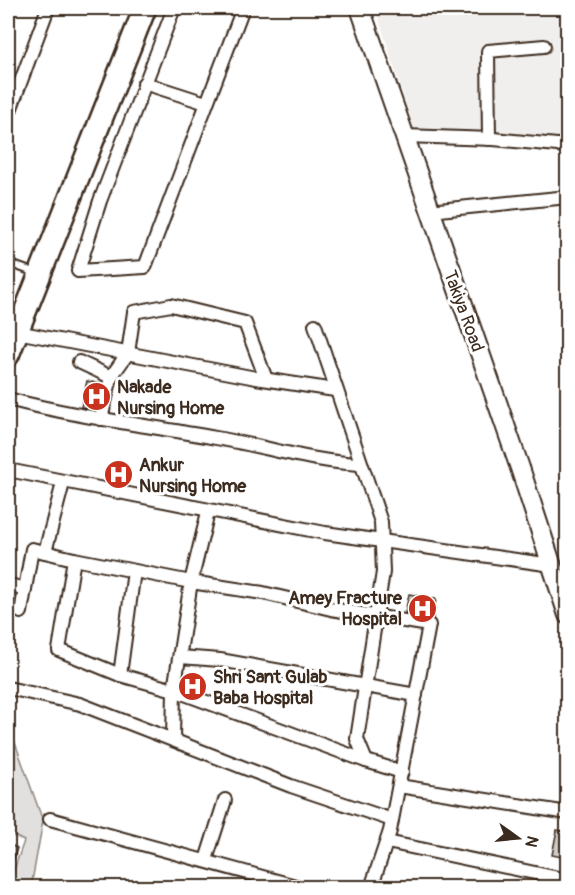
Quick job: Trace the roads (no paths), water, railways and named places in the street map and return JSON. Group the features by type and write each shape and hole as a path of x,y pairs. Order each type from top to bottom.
{"highway":[{"path":"8,355 12,329 39,274 145,8"}],"main road":[{"name":"Takiya Road","path":"360,8 520,468 567,615"}],"street":[{"path":"8,116 48,8"},
{"path":"174,8 100,201 78,271 145,267 243,8"},
{"path":"489,139 488,51 544,46"},
{"path":"144,83 206,103"},
{"path":"404,136 489,139 567,146"},
{"path":"429,211 567,197"},
{"path":"101,419 111,377 128,353 134,312 171,305 245,323 266,380"},
{"path":"315,325 381,522 383,572 363,686 357,739 366,761"},
{"path":"12,329 266,380 335,390"},
{"path":"80,362 111,377"},
{"path":"8,399 101,419 218,438 328,463 361,464"},
{"path":"8,470 208,512 381,541 552,566"},
{"path":"45,552 63,483"},
{"path":"173,740 174,690 191,582 208,512"},
{"path":"21,612 32,549 191,582 263,593 331,609 429,625 392,820 371,888"},
{"path":"74,559 59,650 120,675 174,690 366,761 402,772"},
{"path":"120,675 134,571"},
{"path":"8,584 25,590"},
{"path":"180,657 220,660 416,695"},
{"path":"8,688 80,704 291,786 392,820"},
{"path":"399,786 567,813"},
{"path":"206,860 225,800"},
{"path":"50,819 303,888"},
{"path":"387,842 567,880"}],"lane":[{"path":"8,263 39,274"}],"place":[{"name":"Nakade Nursing Home","path":"96,397"},
{"name":"Ankur Nursing Home","path":"118,475"},
{"name":"Amey Fracture Hospital","path":"423,608"},
{"name":"Shri Sant Gulab Baba Hospital","path":"192,687"}]}
